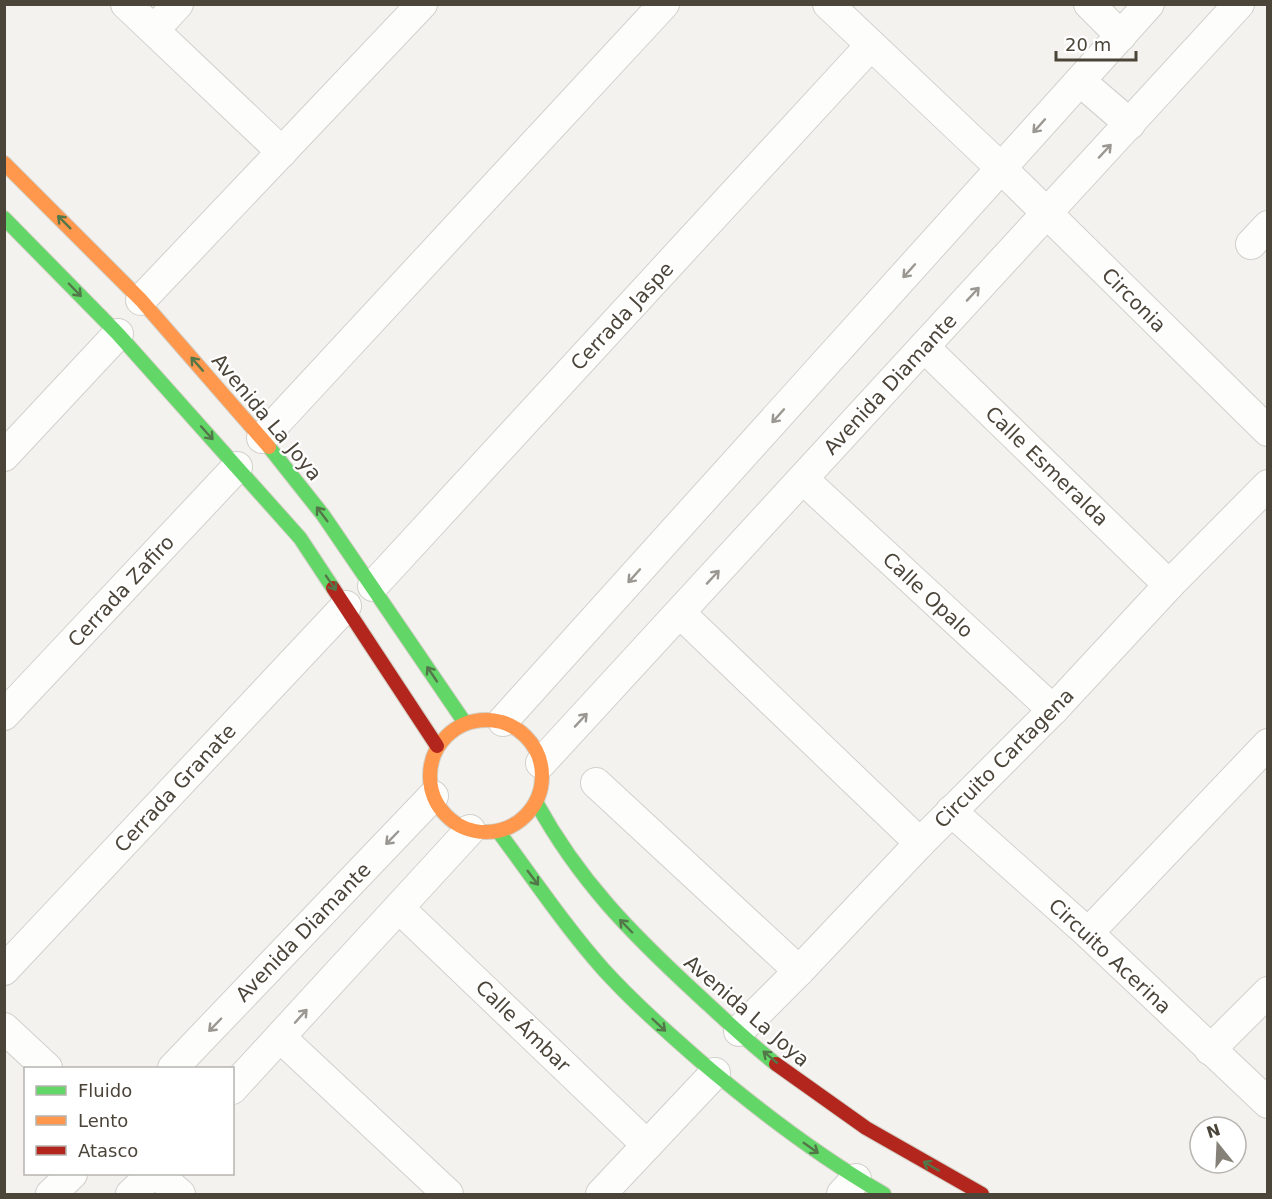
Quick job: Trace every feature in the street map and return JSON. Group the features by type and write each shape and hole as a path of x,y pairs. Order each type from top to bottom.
{"street":[{"path":"126,4 282,152"},
{"path":"154,30 178,4"},
{"path":"141,300 422,4"},
{"path":"262,438 664,4"},
{"path":"828,4 1001,168"},
{"path":"1089,4 1121,36"},
{"path":"503,721 1149,4"},
{"name":"Avenida Diamante","path":"541,763 1239,4"},
{"name":"Cerrada Jaspe","path":"373,586 871,45"},
{"path":"1080,81 1130,124"},
{"name":"Avenida La Joya","path":"4,163 141,300 262,438 373,586 465,723"},
{"name":"Circonia","path":"1001,168 1268,431"},
{"path":"4,218 118,334 300,538 437,746"},
{"path":"4,456 118,334"},
{"name":"Calle Esmeralda","path":"924,346 1169,585"},
{"name":"Cerrada Zafiro","path":"4,715 237,467"},
{"name":"Calle Opalo","path":"803,479 1053,710"},
{"name":"Circuito Cartagena","path":"739,1031 951,811 1053,710 1169,585 1268,485"},
{"name":"Cerrada Granate","path":"4,970 346,606"},
{"path":"680,613 920,843"},
{"path":"483,719 503,721 520,730 534,745 541,763 542,783 536,802 526,815 513,825 484,830 454,823 442,811 433,796 429,779 431,762 437,746 449,733 465,723 483,719"},
{"path":"1088,933 1268,744"},
{"path":"596,783 799,971"},
{"name":"Avenida Diamante","path":"174,1067 433,796"},
{"name":"Avenida La Joya","path":"536,802 553,836 599,899 646,948 739,1031 799,1082 887,1141 982,1194"},
{"name":"Circuito Acerina","path":"951,811 1088,933 1268,1103"},
{"path":"234,1087 399,908 484,830"},
{"path":"484,830 621,988 667,1032 849,1187 884,1194"},
{"name":"Calle Ámbar","path":"399,908 647,1145"},
{"path":"1210,1050 1268,992"},
{"path":"4,1028 46,1067"},
{"path":"281,1038 448,1194"},
{"path":"601,1194 715,1073"},
{"path":"51,1194 70,1175"},
{"path":"132,1194 150,1175"},
{"path":"159,1175 180,1194"}],"traffic: fast":[{"path":"4,218 118,334 300,538 333,588"},
{"path":"269,447 323,515 465,723"},
{"path":"536,802 570,857 629,928 716,1012 776,1064"},
{"path":"498,831 589,953 650,1016 699,1060 766,1114 812,1148 884,1194"}],"traffic: slow":[{"path":"4,163 141,300 269,447"},
{"path":"486,720 508,724 526,736 538,754 542,776 538,798 526,816 508,828 486,832 464,828 446,816 434,798 430,776 434,754 446,736 464,724 486,720"}],"traffic: jam":[{"path":"333,588 437,746"},
{"path":"776,1064 866,1128 982,1194"}]}
